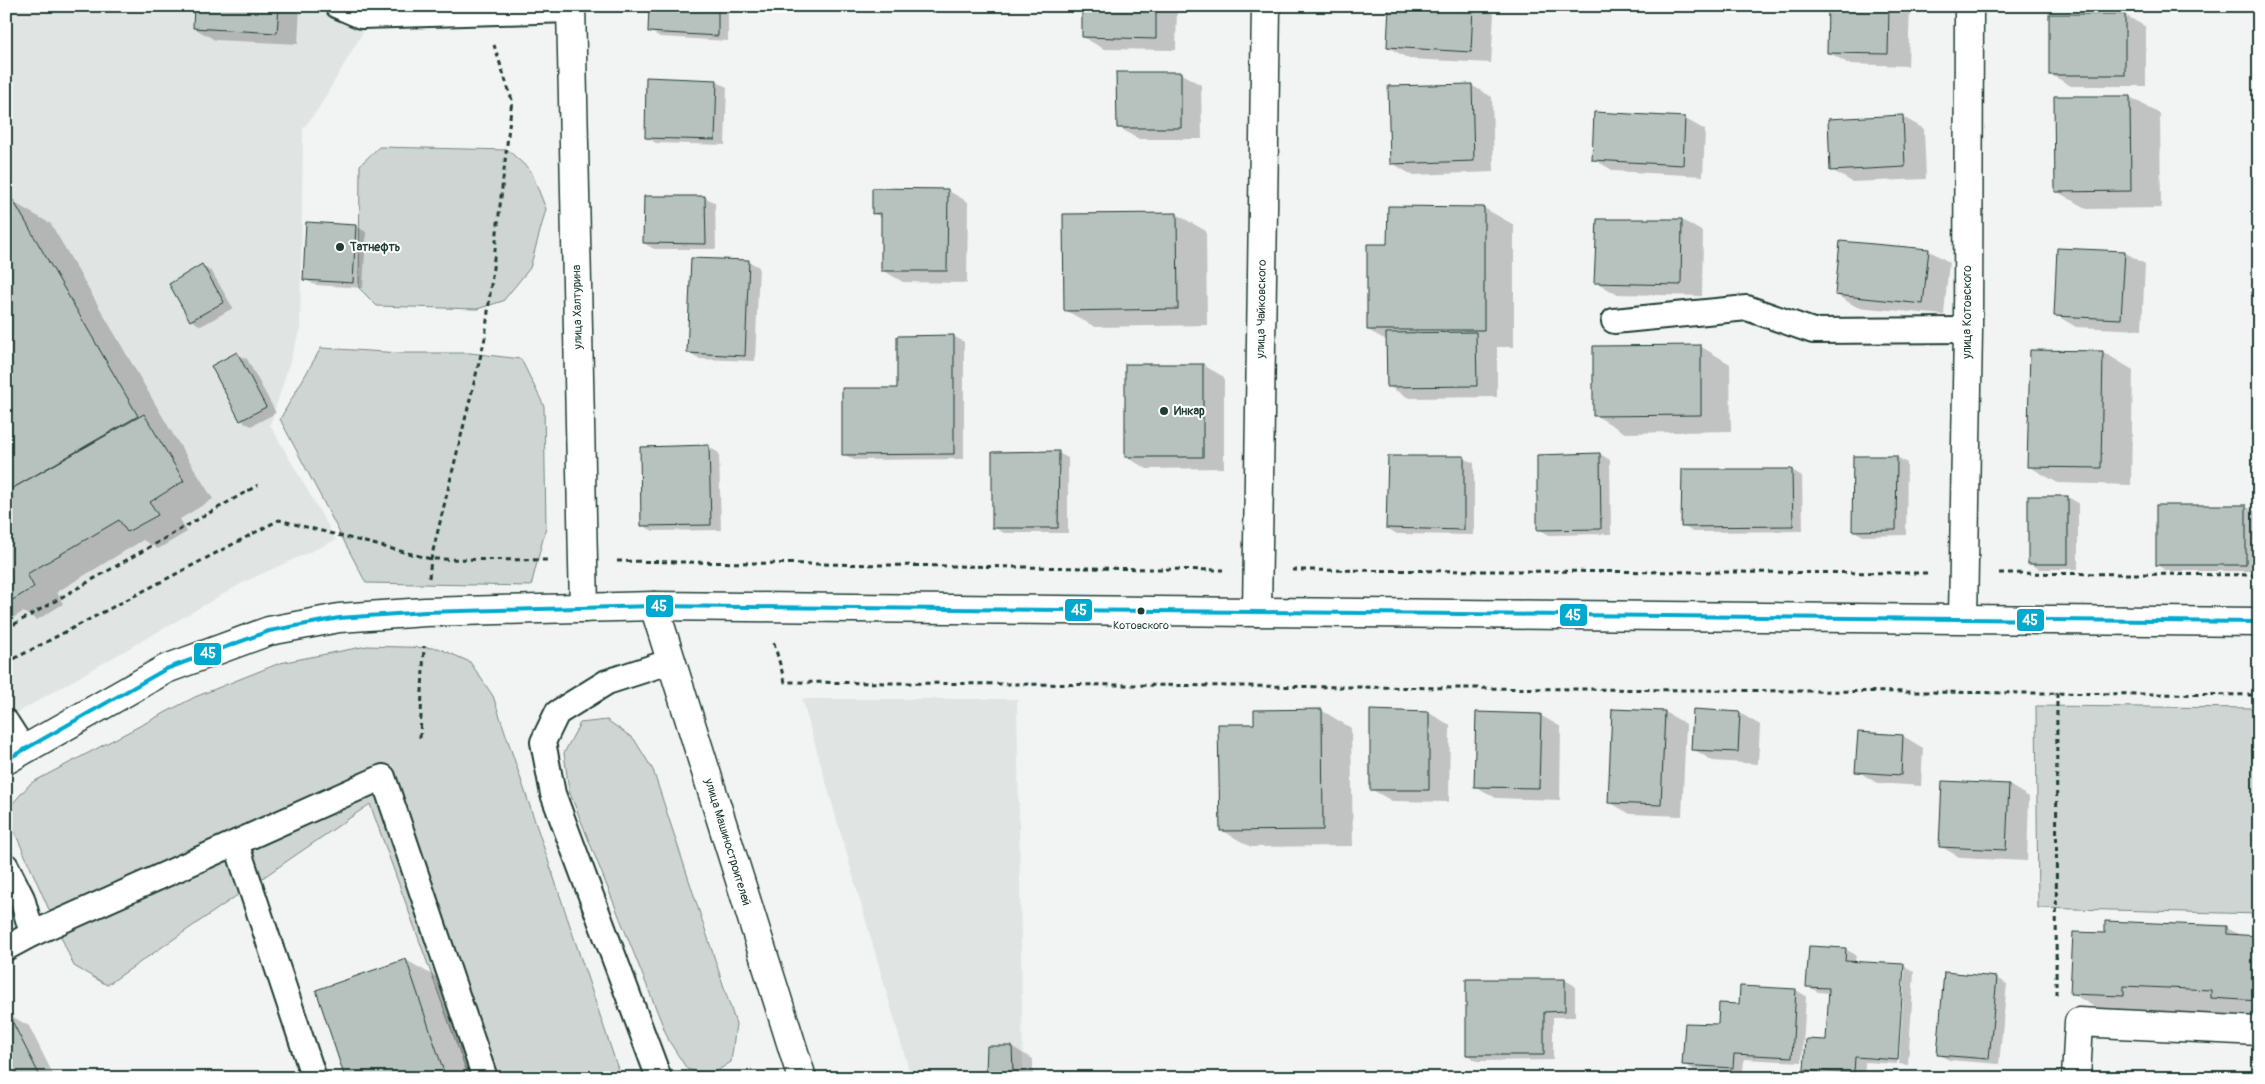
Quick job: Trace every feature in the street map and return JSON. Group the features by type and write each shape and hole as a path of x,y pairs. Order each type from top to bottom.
{"main road":[{"name":"улица Чайковского","path":"1257,612 1266,6"},
{"name":"улица Котовского","path":"1963,618 1968,330 1969,6"},
{"name":"улица Халтурина","path":"572,8 584,608"},
{"path":"15,755 166,669 269,631 339,618 425,612 654,606 2259,622"},
{"name":"улица Машиностроителей","path":"654,606 802,1078"},
{"path":"2076,1078 2079,1022 2259,1031"}],"lane":[{"path":"338,6 361,16 484,9 572,8"},
{"path":"1614,321 1747,308 1814,331 1968,330"},
{"path":"659,1078 553,794 543,742 557,713 607,682 672,661"},
{"path":"6,722 15,755"},
{"path":"6,948 32,934 383,777 485,1078"},
{"path":"236,843 314,1078"},
{"path":"6,866 22,898 32,934"}],"path":[{"path":"420,738 425,612 431,559 486,338 512,100 484,9"},
{"path":"6,629 258,485"},
{"path":"6,663 279,520 431,559 1258,570 2259,575"},
{"path":"785,682 2259,695"},
{"path":"2057,693 2056,1014 2079,1022"}],"shaded area":[{"path":"6,6 378,6 318,109 303,129 300,329 270,425 336,540 246,581 6,719"},
{"path":"379,147 508,150 531,171 546,209 530,268 503,301 477,309 377,306 359,288 360,165"},
{"path":"321,348 401,353 470,353 521,359 544,406 546,527 531,586 366,583 280,419"},
{"path":"367,646 438,648 470,662 493,696 621,1078 469,1078 370,804 107,985 74,966 12,826 12,804 31,783 195,697 280,663"},
{"path":"802,699 1017,699 1023,1075 911,1077"},
{"path":"2036,706 2259,708 2259,914 2038,908"},
{"path":"607,720 634,739 653,770 736,1024 731,1062 711,1075 687,1069 669,1041 569,791 564,753 580,723"}],"building":[{"path":"194,6 279,6 277,33 193,28"},
{"path":"649,6 718,6 718,36 648,32"},
{"path":"1082,6 1156,6 1156,39 1082,37"},
{"path":"1389,6 1473,6 1471,52 1387,47"},
{"path":"1828,6 1889,6 1888,54 1827,53"},
{"path":"2049,14 2125,14 2125,75 2049,75"},
{"path":"1116,72 1181,72 1181,128 1117,128"},
{"path":"646,77 717,80 715,140 645,138"},
{"path":"1472,84 1474,161 1390,164 1388,86"},
{"path":"2054,96 2130,96 2131,191 2055,192"},
{"path":"1594,112 1685,117 1683,165 1592,160"},
{"path":"1903,115 1905,167 1830,171 1828,119"},
{"path":"872,188 948,189 947,271 881,271 881,213 872,214"},
{"path":"644,196 705,196 706,244 643,243"},
{"path":"13,200 138,416 6,492 6,204"},
{"path":"1388,206 1484,207 1484,330 1367,330 1367,244 1387,244"},
{"path":"1177,213 1178,309 1064,311 1063,214"},
{"path":"1597,219 1682,219 1681,285 1594,283"},
{"path":"306,222 356,225 353,283 303,280"},
{"path":"1840,241 1929,249 1923,304 1835,295"},
{"path":"2057,248 2125,251 2121,319 2054,316"},
{"path":"691,258 749,260 745,356 687,353"},
{"path":"202,264 224,302 190,321 169,284"},
{"path":"1476,332 1477,386 1387,387 1386,333"},
{"path":"954,335 954,454 842,455 842,388 897,388 897,336"},
{"path":"1701,345 1701,415 1593,416 1593,346"},
{"path":"2030,350 2103,351 2101,468 2027,467"},
{"path":"237,352 266,407 240,421 211,366"},
{"name":"Инкар","path":"1125,364 1203,364 1203,457 1125,457"},
{"path":"144,414 184,481 150,502 158,515 127,532 119,520 27,574 34,587 6,604 6,492"},
{"path":"709,445 711,525 641,526 640,447"},
{"path":"1059,451 1058,528 992,528 992,452"},
{"path":"1600,453 1601,529 1537,530 1537,455"},
{"path":"1388,456 1464,456 1464,530 1386,528"},
{"path":"1853,456 1897,456 1896,530 1852,531"},
{"path":"1682,469 1792,469 1793,526 1681,527"},
{"path":"2028,496 2068,496 2068,564 2028,564"},
{"path":"2156,505 2246,505 2246,565 2156,565"},
{"path":"1322,709 1323,830 1220,831 1218,724 1254,724 1254,710"},
{"path":"1612,709 1665,711 1661,805 1608,803"},
{"path":"1693,709 1740,712 1738,752 1691,750"},
{"path":"1370,710 1429,712 1429,790 1370,790"},
{"path":"1476,712 1541,714 1539,788 1474,787"},
{"path":"1858,732 1903,735 1901,775 1855,772"},
{"path":"1942,781 2009,784 2006,850 1939,847"},
{"path":"2105,921 2227,926 2227,934 2259,936 2259,1001 2211,998 2211,990 2124,986 2124,996 2070,994 2073,932 2105,933"},
{"path":"1809,946 1846,948 1845,961 1904,964 1898,1060 1855,1057 1854,1073 1804,1070 1806,1039 1826,1040 1829,988 1806,987"},
{"path":"406,959 446,1078 345,1078 316,990"},
{"path":"1944,972 1997,977 1989,1059 1937,1055"},
{"path":"1466,979 1565,979 1565,1011 1544,1012 1544,1055 1466,1055"},
{"path":"1740,986 1796,989 1792,1057 1734,1054 1733,1068 1682,1065 1685,1023 1718,1024 1719,1003 1739,1004"},
{"path":"8,1013 41,1078 6,1078 6,1014"},
{"path":"987,1046 1012,1046 1013,1072 986,1072"}],"transit line":[{"name":"45","path":"6,760 166,669 269,631 339,618 425,612 654,606 2259,622"}],"place":[{"name":"Татнефть","path":"340,247"},
{"name":"Инкар","path":"1164,411"},
{"name":"Котовского","path":"1141,611"}]}
